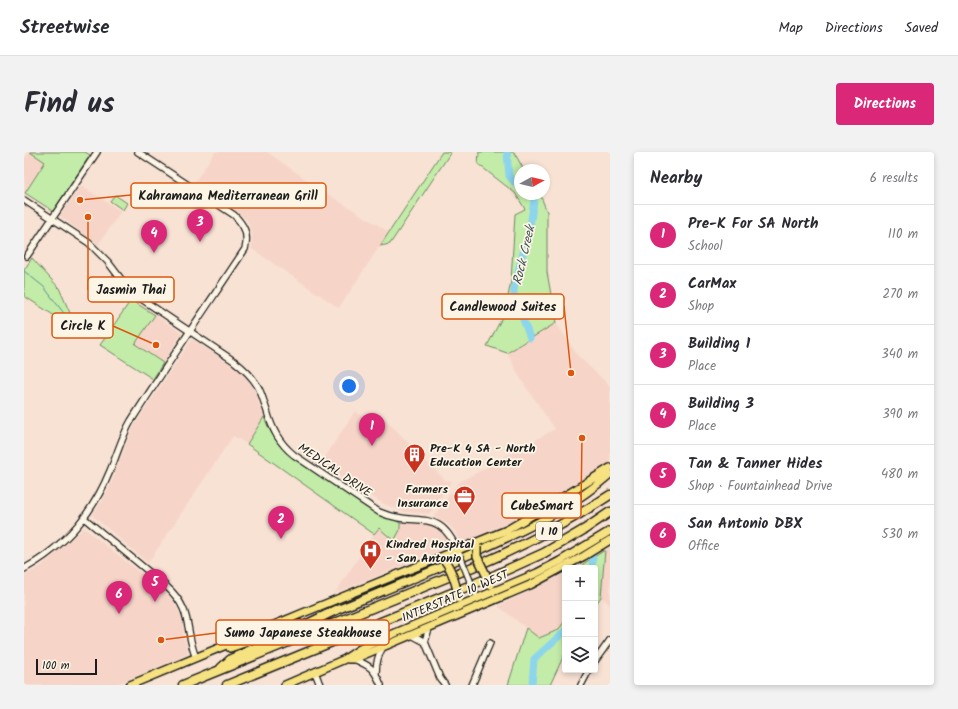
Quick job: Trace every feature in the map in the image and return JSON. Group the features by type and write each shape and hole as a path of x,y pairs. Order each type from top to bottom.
{"highway":[{"name":"I 10","path":"184,685 485,562 523,545 563,524 610,495"},
{"name":"I 10","path":"227,685 493,576 544,553 610,513"},
{"path":"218,671 231,659 336,610"}],"main road":[{"path":"130,685 435,559 459,553 484,539 507,530 610,468"},
{"path":"196,658 248,643 336,610 507,538 584,494 610,474"},
{"name":"INTERSTATE 10 WEST","path":"285,685 345,659 360,649 450,610 476,596 503,588 560,562 610,531"},
{"path":"484,539 477,547 477,556 491,585 496,588 503,588"},
{"path":"345,659 354,659 384,647 530,585 610,540"},
{"path":"435,559 443,559 449,568 455,584 458,600 450,610"}],"street":[{"path":"27,256 97,152"},
{"path":"24,569 51,551 74,530 84,518 102,489 130,422 245,249 247,238 244,227 234,215 138,152"},
{"name":"MEDICAL DRIVE","path":"24,200 89,243 108,262 127,287 140,298 234,361 251,376 262,395 273,431 284,446 294,455 379,512 395,518 427,520 438,524 448,532 459,553 476,596"},
{"path":"84,518 176,596 184,608 187,617 191,642 196,658"},
{"path":"429,628 425,642 444,685"},
{"path":"412,635 425,642"},
{"path":"472,685 490,643"},
{"path":"598,657 609,643"},
{"path":"376,673 377,660 384,647"},
{"path":"354,659 367,665 376,673 381,685"},
{"path":"315,672 320,685"},
{"path":"581,685 587,673"}],"shaded area":[{"path":"30,152 45,162 25,193 24,160"},
{"path":"215,152 267,152 321,190 389,232 339,308 252,249 252,235 247,220 194,183"},
{"path":"81,186 121,211 98,245 60,216"},
{"path":"155,315 182,333 163,363 135,344"},
{"path":"556,323 578,356 610,386 610,462 601,470 554,499 517,519 465,542 460,541 457,534 449,525 434,516 458,483 555,429 522,381 507,353"},
{"path":"192,339 241,371 255,391 264,417 247,444 233,436 148,563 92,515 103,500 113,479 129,436 136,423"},
{"path":"355,411 376,426 383,417 445,480 452,481 429,514 405,512 384,504 320,465"},
{"name":"Kindred Hospital - San Antonio","path":"383,521 430,525 439,529 445,536 447,541 446,545 443,549 335,593"},
{"path":"84,528 166,593 172,600 178,609 183,622 184,638 189,654 115,685 24,685 24,576 40,567"},
{"path":"610,546 610,605 601,597 605,550"},
{"path":"562,574 562,625 558,630 539,638 498,606"}],"green space":[{"path":"30,152 85,152 90,155 53,211 25,193 45,162"},
{"path":"442,152 451,152 390,244 380,246"},
{"path":"479,152 514,152 521,164 514,164 514,192 478,164"},
{"path":"115,195 127,203 123,210 110,201"},
{"path":"519,200 542,200 547,212 547,272 556,323 507,353 487,346 505,312 511,281 515,214 525,209"},
{"path":"32,258 59,288 78,331 24,296 24,270"},
{"path":"131,300 155,315 135,344 163,363 153,379 100,345"},
{"path":"264,417 274,438 289,455 375,513 400,522 400,530 394,541 379,528 374,534 247,444"},
{"path":"605,550 601,597 598,601 598,565 583,564"},
{"path":"562,625 562,659 550,685 508,685 526,628 539,638 558,630"}],"waterway":[{"name":"Rock Creek","path":"507,152 509,176 514,182"},
{"name":"Rock Creek","path":"530,338 514,295 514,289 521,259 528,239 534,200"},
{"path":"24,271 44,287 72,324"},
{"name":"Rock Creek","path":"592,565 593,558"},
{"name":"Rock Creek","path":"532,685 534,659 562,634"}],"place":[{"name":"Kahramana Mediterranean Grill","path":"80,200"},
{"name":"Jasmin Thai","path":"88,217"},
{"name":"Building 1","path":"200,242"},
{"name":"Building 3","path":"154,253"},
{"name":"Circle K","path":"156,345"},
{"name":"Candlewood Suites","path":"571,373"},
{"name":"CubeSmart","path":"582,438"},
{"name":"Pre-K For SA North","path":"372,446"},
{"name":"Pre-K 4 SA - North Education Center","path":"415,474"},
{"name":"Farmers Insurance","path":"464,516"},
{"name":"CarMax","path":"281,539"},
{"name":"Kindred Hospital - San Antonio","path":"370,570"},
{"name":"Tan & Tanner Hides","path":"155,602"},
{"name":"San Antonio DBX","path":"119,614"},
{"name":"Sumo Japanese Steakhouse","path":"161,640"}]}
